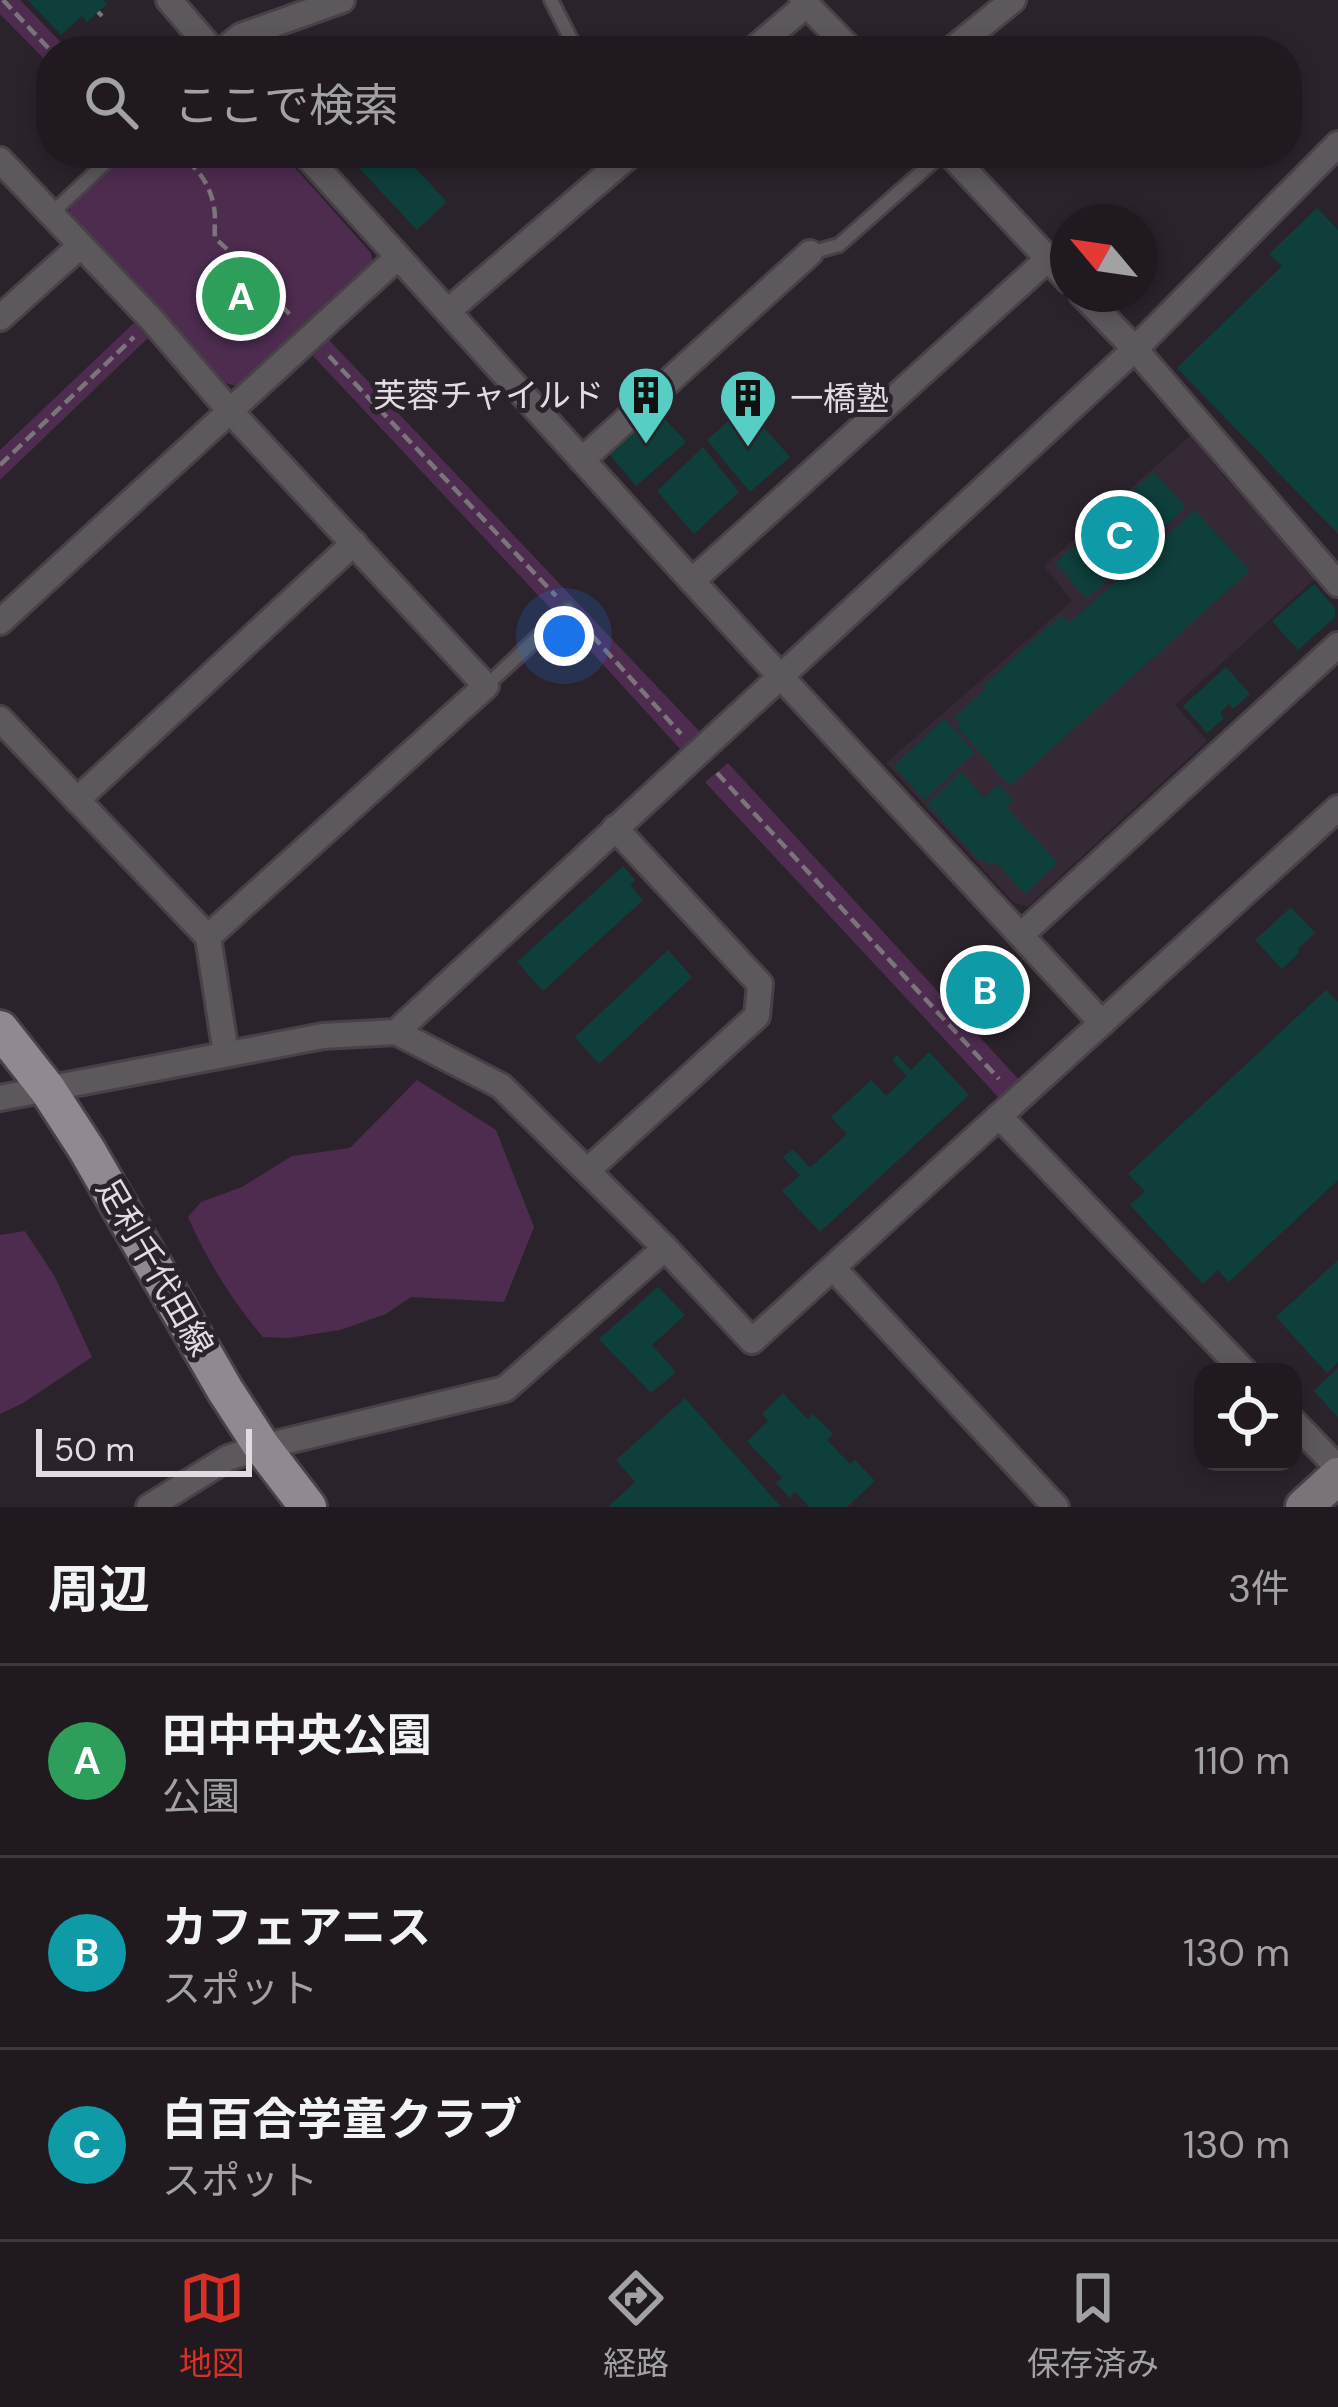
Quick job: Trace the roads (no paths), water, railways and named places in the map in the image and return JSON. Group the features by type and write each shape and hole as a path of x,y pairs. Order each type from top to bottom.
{"main road":[{"name":"足利千代田線","path":"0,1029 87,1150 226,1390 308,1507"}],"street":[{"path":"169,0 204,36"},
{"path":"241,36 342,0"},
{"path":"969,36 1013,0"},
{"path":"768,36 804,3 837,36"},
{"path":"396,1032 1135,349 1338,144"},
{"path":"0,160 486,686 208,937"},
{"path":"318,168 1102,1023"},
{"path":"448,310 614,168"},
{"path":"692,581 1048,260 960,168"},
{"path":"0,318 80,246"},
{"path":"582,460 810,253"},
{"path":"0,622 398,257"},
{"path":"1099,312 1338,584"},
{"path":"77,800 354,543"},
{"path":"1022,934 1338,645"},
{"path":"0,719 208,937 226,1054"},
{"path":"0,1098 348,1033 396,1032 501,1086 752,1341 1338,808"},
{"path":"588,1170 758,1016 760,984 615,828"},
{"path":"999,1117 1236,1363"},
{"path":"149,1507 228,1458 505,1389 665,1249"},
{"path":"833,1268 1056,1507"},
{"path":"1302,1431 1338,1472 1304,1507"}],"lane":[{"path":"550,0 569,36"},
{"path":"52,213 100,168"},
{"path":"810,253 839,245 929,168"},
{"path":"486,686 568,609"}],"place":[{"name":"田中中央公園","path":"241,296"},
{"name":"芙蓉チャイルド","path":"646,446"},
{"name":"一橋塾","path":"748,449"},
{"name":"白百合学童クラブ","path":"1120,535"},
{"name":"カフェアニス","path":"985,990"}]}
